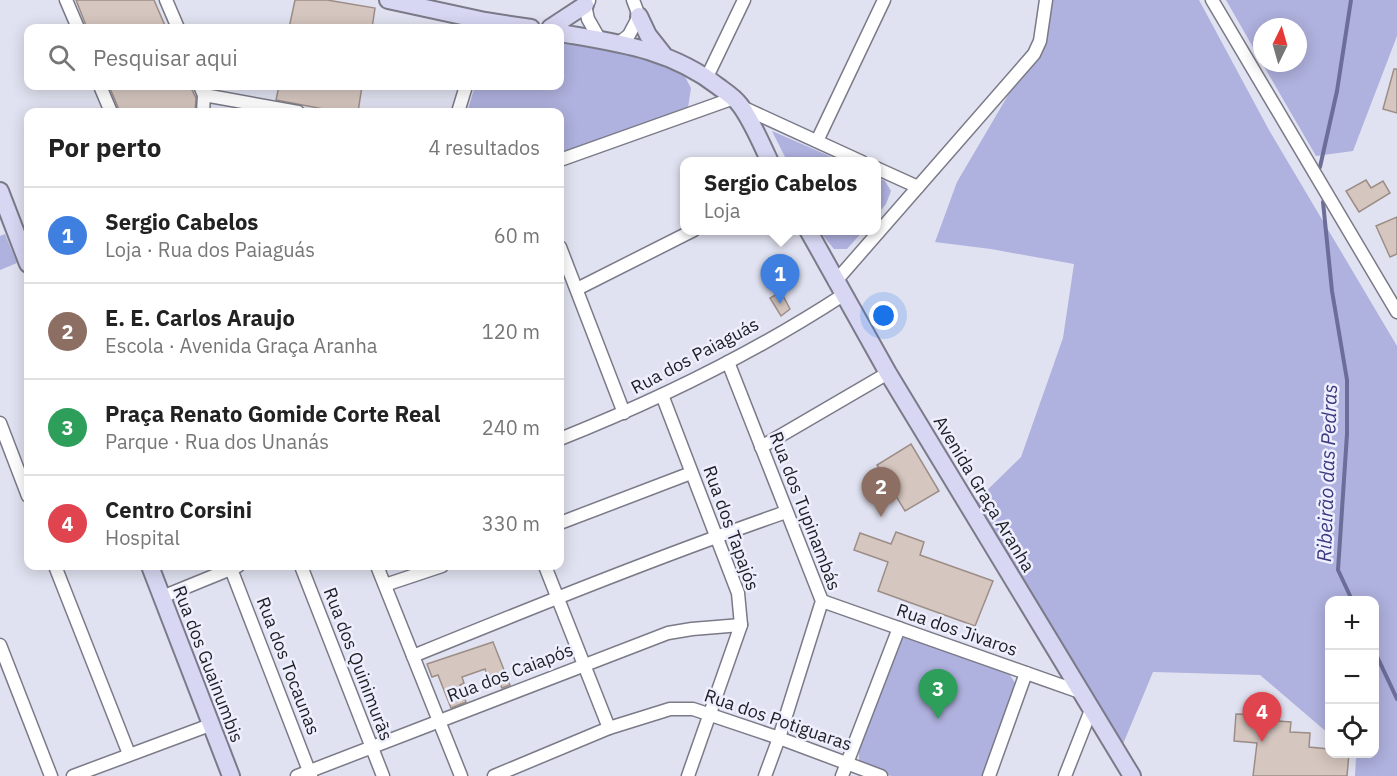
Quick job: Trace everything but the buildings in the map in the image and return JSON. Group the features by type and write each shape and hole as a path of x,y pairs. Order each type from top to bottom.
{"street":[{"path":"66,0 76,24"},
{"path":"166,0 176,24"},
{"path":"707,78 744,0"},
{"path":"817,141 884,0"},
{"name":"Rua dos Paiaguás","path":"881,234 918,187 1037,51 1046,0"},
{"path":"1212,0 1397,312"},
{"path":"396,1 480,24"},
{"path":"556,24 588,3"},
{"path":"588,3 588,19 600,40"},
{"path":"636,8 648,34 663,54"},
{"path":"619,43 629,34 636,8"},
{"path":"564,34 619,43 663,54 707,78 737,102 851,157"},
{"path":"102,90 109,108"},
{"path":"203,108 202,90 281,108"},
{"path":"459,108 465,90"},
{"path":"564,159 737,102"},
{"path":"737,102 767,157"},
{"path":"881,170 918,187"},
{"path":"0,191 24,243"},
{"path":"577,289 686,235"},
{"name":"Avenida Graça Aranha","path":"810,235 888,373 1132,776"},
{"name":"Rua dos Paiaguás","path":"564,438 624,413 728,362 839,288 880,235"},
{"path":"564,256 624,413"},
{"name":"Rua dos Tupinambás","path":"728,362 822,601 765,776"},
{"path":"761,447 888,373"},
{"name":"Rua dos Tapajós","path":"662,395 738,593 741,624 688,776"},
{"path":"0,423 24,486"},
{"path":"564,522 691,473"},
{"path":"413,656 559,597 786,512"},
{"path":"58,570 129,754"},
{"name":"Rua dos Guainumbis","path":"152,570 231,776"},
{"path":"162,597 228,570"},
{"name":"Rua dos Tocaunas","path":"236,570 310,773"},
{"name":"Rua dos Quinimurãs","path":"303,570 383,776"},
{"path":"379,570 437,721 461,776"},
{"path":"385,585 430,570"},
{"path":"547,570 609,728"},
{"name":"Rua dos Jivaros","path":"822,601 1080,692"},
{"name":"Rua dos Caiapós","path":"297,776 310,773 437,721 668,633 692,628 741,624"},
{"path":"842,776 899,628"},
{"path":"0,645 51,776"},
{"path":"989,776 1026,673"},
{"name":"Rua dos Potiguaras","path":"494,776 609,728 670,709 693,709 711,713 881,776"},
{"path":"1065,776 1091,710"},
{"path":"73,776 210,725"}],"shaded area":[{"path":"1046,0 1199,0 1269,130 1397,346 1397,776 1355,776 1356,758 1379,758 1379,596 1325,596 1325,731 1260,675 1153,672 1123,744 976,501 1021,457 1063,338 1074,264 991,249 935,242 957,182 1040,41"},
{"path":"1226,0 1397,0 1397,36 1353,151 1316,156 1267,72 1307,72 1307,18 1253,18 1253,47"},
{"path":"564,41 648,56 684,75 691,88 688,108 564,154 564,108 468,108 474,90 564,90"},
{"path":"772,131 832,157 785,157"},
{"path":"881,179 885,181 891,191 881,210"},
{"path":"5,234 17,263 0,270 0,236"},
{"path":"822,235 859,235 847,249 834,249"},
{"path":"905,636 1010,675 1015,683 1016,695 986,776 891,776 867,767 859,760 859,744 900,641"}],"waterway":[{"name":"Ribeirão das Pedras","path":"1320,167 1337,91 1351,0"},
{"name":"Ribeirão das Pedras","path":"1323,202 1332,291 1347,380 1347,434 1338,570 1350,596"},
{"name":"Ribeirão das Pedras","path":"1379,661 1397,699"}],"place":[{"name":"Sergio Cabelos","path":"780,304"},
{"name":"E. E. Carlos Araujo","path":"881,517"},
{"name":"Praça Renato Gomide Corte Real","path":"938,719"},
{"name":"Centro Corsini","path":"1262,742"}]}
